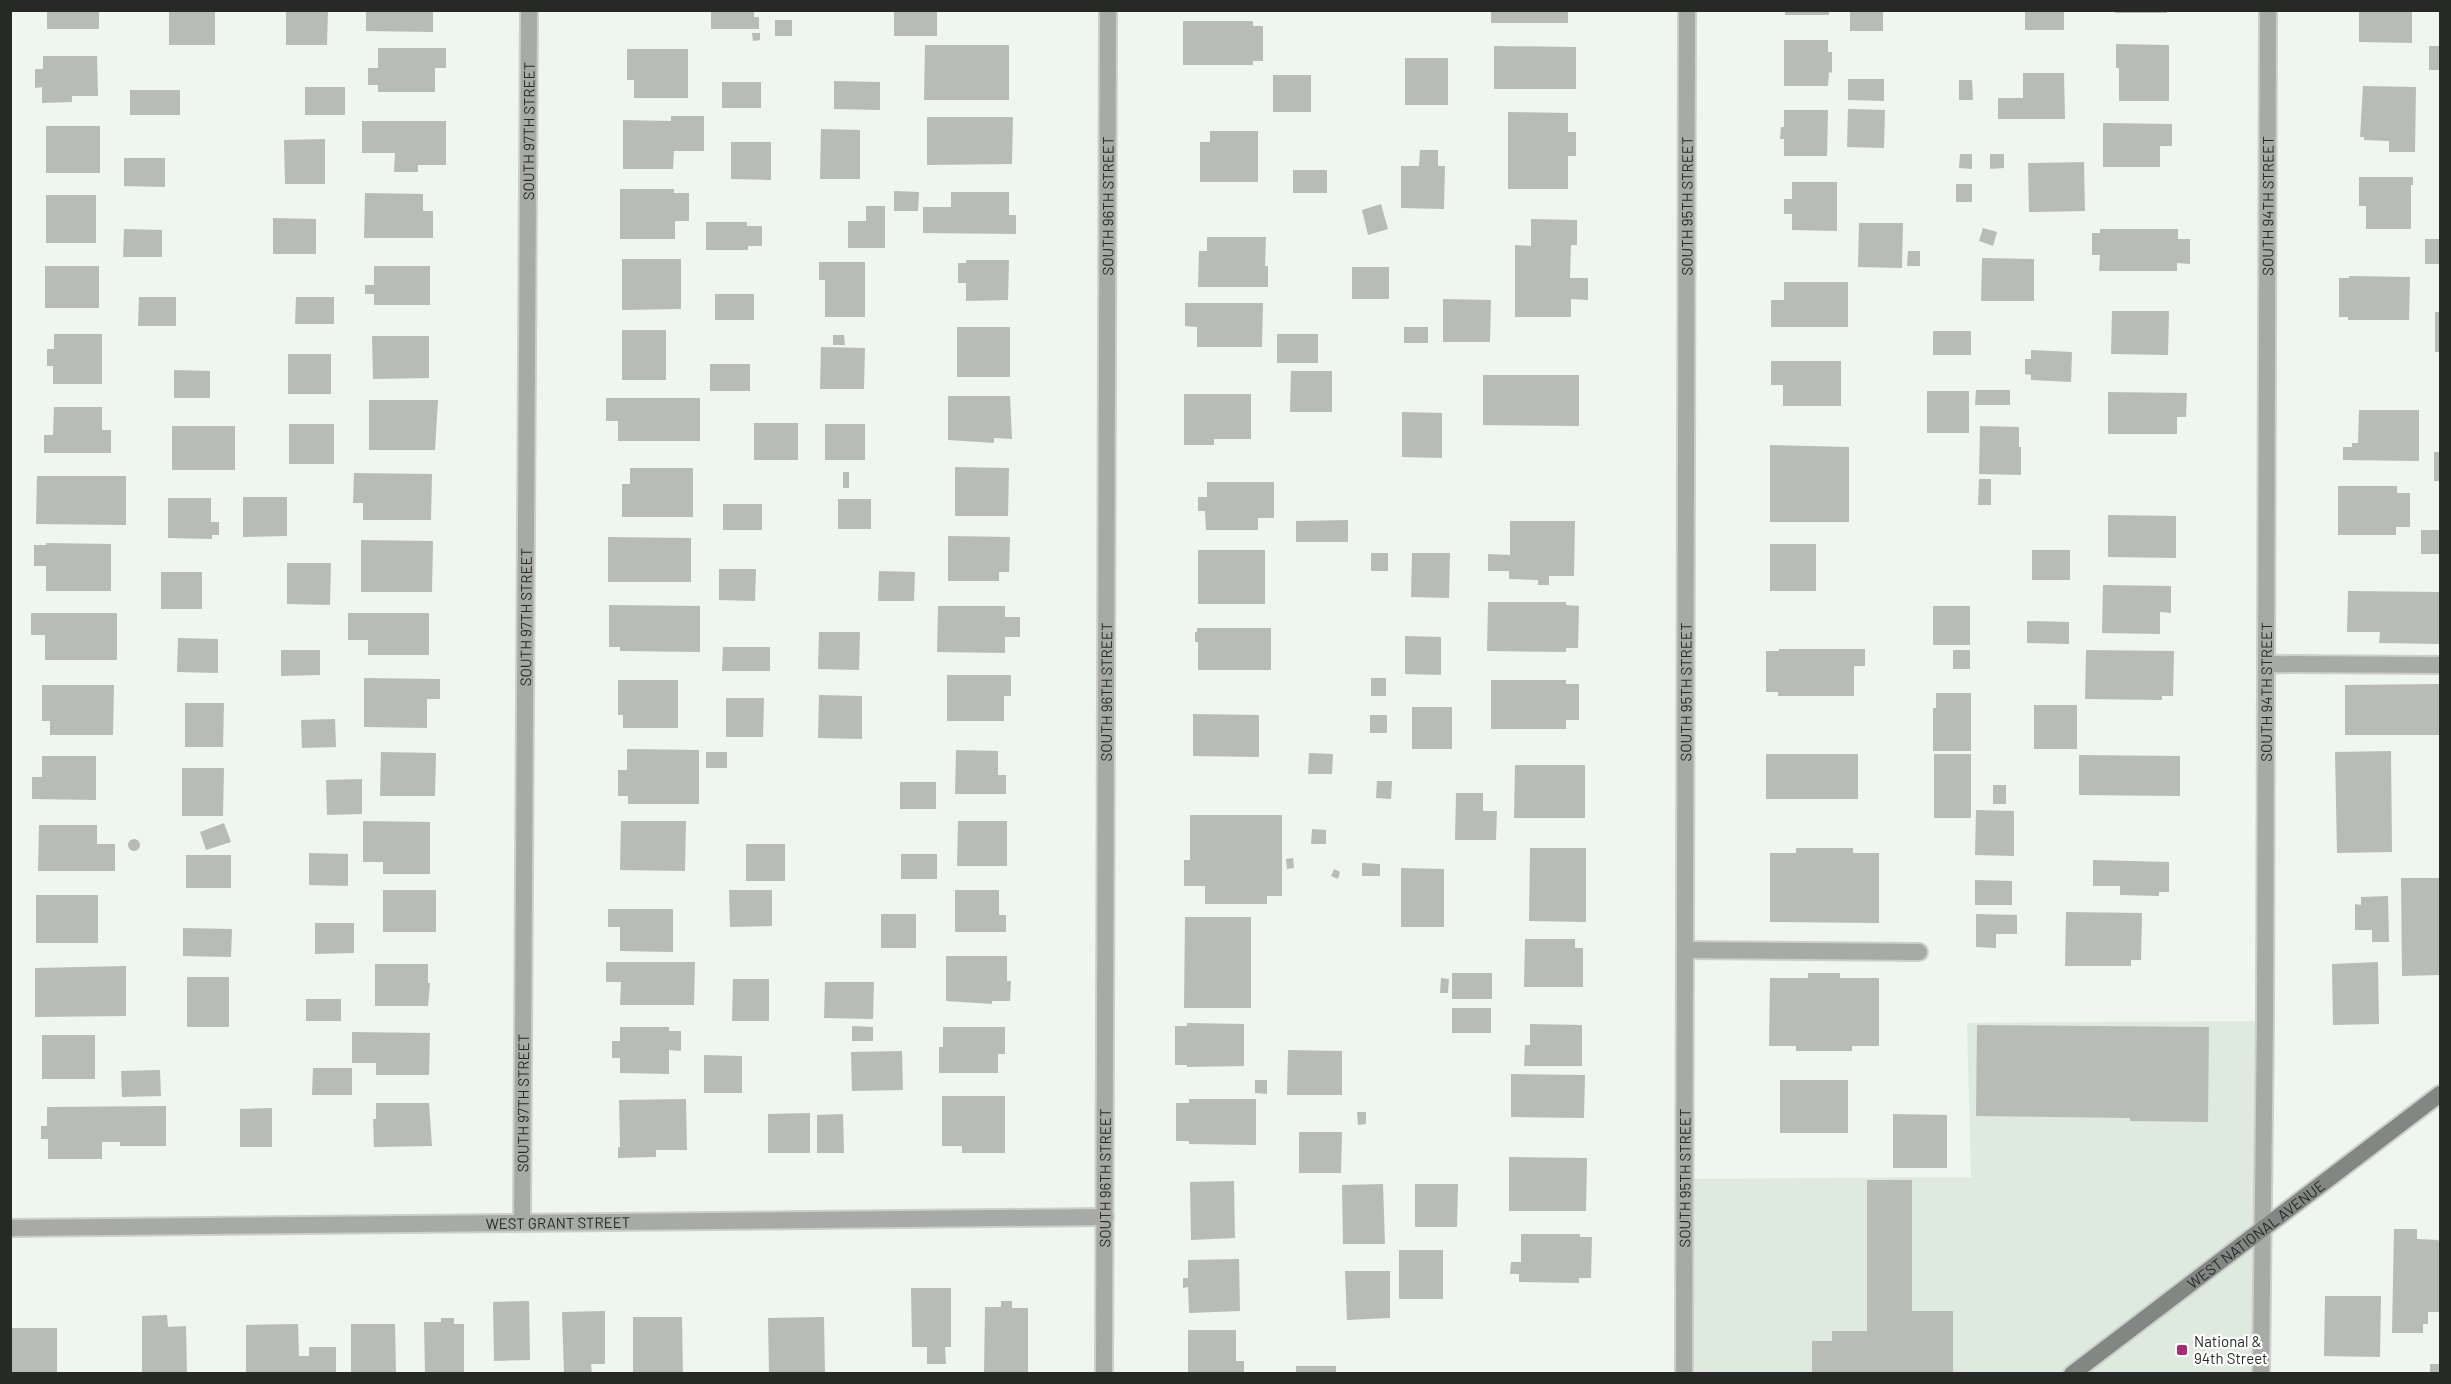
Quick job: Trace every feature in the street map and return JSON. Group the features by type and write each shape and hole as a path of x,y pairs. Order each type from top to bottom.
{"main road":[{"name":"WEST NATIONAL AVENUE","path":"2072,1374 2440,1094"}],"street":[{"name":"SOUTH 97TH STREET","path":"522,1221 529,10"},
{"name":"SOUTH 96TH STREET","path":"1104,1374 1108,10"},
{"name":"SOUTH 95TH STREET","path":"1684,1374 1688,10"},
{"name":"SOUTH 94TH STREET","path":"2261,1374 2268,10"},
{"path":"2266,664 2440,665"},
{"path":"1686,950 1919,952"},
{"name":"WEST GRANT STREET","path":"10,1228 522,1221 1105,1217"}],"shaded area":[{"path":"2265,1021 2261,1373 1684,1373 1684,1179 1971,1177 1967,1023"}],"building":[{"path":"47,10 99,10 99,29 47,29"},
{"path":"169,10 215,10 215,45 169,45"},
{"path":"286,10 328,10 327,45 286,45"},
{"path":"366,10 433,10 433,32 366,31"},
{"path":"711,10 754,10 754,17 759,17 759,29 711,29"},
{"path":"894,10 937,10 937,36 894,36"},
{"path":"1491,10 1568,10 1568,23 1491,23"},
{"path":"1785,10 1829,10 1829,15 1785,15"},
{"path":"1850,10 1883,10 1883,31 1850,31"},
{"path":"2025,10 2064,10 2064,30 2025,30"},
{"path":"2115,10 2167,10 2167,13 2115,13"},
{"path":"2359,10 2412,10 2412,43 2359,42"},
{"path":"775,20 792,20 792,36 775,36"},
{"path":"1183,21 1253,21 1253,26 1263,26 1263,61 1253,61 1253,65 1183,65"},
{"path":"752,33 760,33 760,40 753,41"},
{"path":"1784,40 1828,40 1828,52 1832,52 1832,73 1829,72 1828,86 1784,86"},
{"path":"2116,44 2169,45 2169,101 2119,101"},
{"path":"925,45 1009,45 1009,100 924,100"},
{"path":"1494,46 1576,47 1576,89 1494,89"},
{"path":"2429,46 2440,46 2440,70 2429,70"},
{"path":"378,48 446,48 446,68 435,68 435,92 378,92 378,85 368,85 368,68 378,68"},
{"path":"627,49 688,49 688,98 634,98 634,80 627,80"},
{"path":"43,56 97,56 98,96 72,96 72,102 42,103 42,87 35,88 35,69 43,69"},
{"path":"1405,58 1448,58 1448,105 1405,105"},
{"path":"2023,73 2064,73 2065,119 1998,119 1998,98 2023,98"},
{"path":"1273,75 1311,75 1311,112 1273,112"},
{"path":"1848,79 1884,79 1884,101 1848,100"},
{"path":"1959,80 1972,80 1973,100 1959,100"},
{"path":"834,81 880,82 880,110 834,109"},
{"path":"722,82 761,82 761,108 722,108"},
{"path":"2363,86 2416,87 2415,152 2389,152 2389,141 2364,140 2364,137 2360,137"},
{"path":"305,87 345,87 345,115 305,115"},
{"path":"130,90 180,90 180,115 130,115"},
{"path":"1848,109 1885,110 1884,148 1847,147"},
{"path":"1784,110 1828,110 1827,156 1784,156 1784,139 1780,139 1781,127 1784,127"},
{"path":"1508,112 1568,113 1568,132 1576,132 1576,156 1568,156 1568,189 1508,189"},
{"path":"671,116 704,116 704,151 674,151 673,169 623,169 623,120 671,121"},
{"path":"927,117 1013,117 1012,164 927,165"},
{"path":"362,121 446,121 446,165 418,165 418,172 394,172 395,153 362,153"},
{"path":"2103,123 2172,124 2172,146 2160,146 2160,167 2103,167"},
{"path":"46,126 100,126 100,173 46,173"},
{"path":"821,129 860,130 860,179 820,179"},
{"path":"1210,131 1258,131 1258,182 1200,182 1200,142 1210,142"},
{"path":"325,139 325,184 285,184 284,140"},
{"path":"731,142 771,142 771,180 731,179"},
{"path":"1420,150 1438,150 1438,166 1445,166 1444,209 1401,208 1401,166 1419,166"},
{"path":"1960,154 1972,154 1972,169 1959,168"},
{"path":"1990,154 2004,154 2004,168 1990,169"},
{"path":"124,158 165,158 165,187 124,186"},
{"path":"2084,162 2085,211 2029,212 2028,163"},
{"path":"1293,170 1327,170 1327,193 1293,193"},
{"path":"2359,177 2413,177 2411,229 2366,229 2366,206 2359,206"},
{"path":"1792,182 1837,182 1837,231 1792,230 1792,214 1784,214 1784,199 1792,199"},
{"path":"1956,184 1972,184 1972,202 1956,202"},
{"path":"620,189 674,189 674,193 689,193 689,221 675,221 675,239 620,239"},
{"path":"894,191 919,192 918,211 894,211"},
{"path":"951,192 1009,192 1009,215 1016,215 1016,234 923,233 923,207 951,207"},
{"path":"365,193 423,194 423,211 433,211 433,238 364,238"},
{"path":"46,195 96,195 96,243 46,243"},
{"path":"1381,204 1388,229 1368,235 1362,210"},
{"path":"866,206 885,206 885,248 848,248 848,221 866,221"},
{"path":"273,218 316,219 316,254 273,254"},
{"path":"1531,219 1577,220 1577,245 1571,245 1570,278 1588,278 1588,300 1571,299 1571,317 1515,317 1515,245 1531,246"},
{"path":"706,222 747,222 747,226 762,226 762,246 748,246 748,250 706,250"},
{"path":"1859,223 1903,223 1902,268 1858,267"},
{"path":"1983,228 1997,232 1993,246 1979,241"},
{"path":"124,229 162,230 162,257 123,257"},
{"path":"2100,229 2178,229 2178,239 2190,239 2190,264 2177,263 2177,271 2099,271 2100,255 2092,255 2092,233 2100,233"},
{"path":"1207,237 1266,237 1265,266 1268,266 1268,287 1198,287 1199,251 1207,251"},
{"path":"2425,239 2440,239 2440,264 2425,264"},
{"path":"1908,251 1920,251 1920,266 1907,266"},
{"path":"1982,258 2034,259 2034,301 1981,301"},
{"path":"622,259 681,259 681,309 622,310"},
{"path":"966,260 1009,260 1008,300 966,301 966,283 958,283 958,263 966,263"},
{"path":"819,262 865,262 865,317 825,317 825,280 819,280"},
{"path":"45,266 99,266 99,308 45,308"},
{"path":"374,266 430,266 430,305 374,305 374,294 365,294 365,285 374,285"},
{"path":"1352,267 1389,267 1389,299 1352,299"},
{"path":"2349,276 2410,277 2409,320 2348,320 2348,317 2339,317 2339,278 2349,278"},
{"path":"1784,282 1848,282 1848,327 1771,327 1771,300 1784,300"},
{"path":"715,294 754,294 754,320 715,320"},
{"path":"139,297 176,297 176,326 138,326"},
{"path":"296,297 334,297 334,324 295,324"},
{"path":"1443,299 1491,300 1490,342 1443,342"},
{"path":"1185,303 1263,303 1262,347 1197,347 1197,327 1185,326"},
{"path":"2112,311 2169,311 2168,355 2111,354"},
{"path":"2435,312 2440,312 2440,352 2435,352"},
{"path":"957,327 1010,327 1010,377 957,377"},
{"path":"1404,327 1428,327 1428,343 1404,343"},
{"path":"622,330 666,330 666,380 622,380"},
{"path":"1933,331 1971,331 1971,355 1933,355"},
{"path":"54,334 102,334 102,384 53,384 53,366 47,366 47,349 54,349"},
{"path":"1277,334 1318,334 1318,363 1277,363"},
{"path":"833,335 844,335 845,345 833,345"},
{"path":"372,336 429,336 429,378 373,379"},
{"path":"821,347 865,348 864,389 820,389"},
{"path":"2031,350 2072,352 2071,382 2031,380 2031,375 2025,374 2025,359 2031,359"},
{"path":"288,354 331,354 331,394 288,394"},
{"path":"1771,361 1841,361 1841,406 1783,406 1783,385 1771,385"},
{"path":"710,364 750,364 750,391 710,391"},
{"path":"174,370 210,371 210,398 174,398"},
{"path":"1291,371 1332,371 1332,412 1290,412"},
{"path":"1483,375 1579,375 1579,426 1483,425"},
{"path":"1976,390 2010,390 2010,405 1975,405"},
{"path":"1927,391 1969,391 1969,433 1927,433"},
{"path":"2108,392 2187,393 2186,417 2177,417 2177,434 2108,434"},
{"path":"1184,394 1251,394 1251,439 1214,439 1214,445 1184,445"},
{"path":"948,396 1010,396 1012,439 994,438 994,443 948,440"},
{"path":"606,398 700,398 700,441 618,441 618,421 606,421"},
{"path":"369,400 438,400 435,450 369,450"},
{"path":"54,407 102,407 102,430 111,430 111,453 44,453 44,435 53,435"},
{"path":"2359,410 2419,410 2419,461 2343,460 2343,447 2352,447 2352,443 2358,443"},
{"path":"1402,412 1442,413 1442,458 1402,457"},
{"path":"754,423 798,423 798,460 754,460"},
{"path":"289,424 334,424 334,464 289,464"},
{"path":"825,424 865,424 865,460 825,460"},
{"path":"172,426 235,426 235,470 172,470"},
{"path":"1980,426 2019,427 2021,475 1979,474"},
{"path":"1770,445 1849,447 1849,522 1770,522"},
{"path":"2434,452 2440,452 2440,481 2434,481"},
{"path":"955,467 1009,468 1008,516 955,516"},
{"path":"630,468 693,468 693,517 622,517 622,484 630,484"},
{"path":"843,472 849,472 849,488 843,488"},
{"path":"354,473 432,474 431,520 363,520 363,503 353,503"},
{"path":"37,476 126,476 126,525 36,524"},
{"path":"1979,479 1991,479 1991,505 1978,505"},
{"path":"1207,482 1274,482 1274,518 1258,518 1258,530 1206,530 1205,511 1198,511 1198,497 1207,497"},
{"path":"2338,486 2397,486 2397,493 2410,493 2410,527 2396,527 2396,535 2338,535"},
{"path":"243,497 287,497 287,536 243,537"},
{"path":"168,498 211,498 211,522 219,522 219,535 212,535 212,539 168,538"},
{"path":"838,499 871,499 871,529 838,529"},
{"path":"723,504 762,504 762,530 723,530"},
{"path":"2108,515 2176,516 2176,558 2108,557"},
{"path":"1348,520 1348,542 1296,542 1296,521"},
{"path":"1510,521 1575,521 1574,576 1549,576 1549,585 1538,585 1538,580 1509,579 1509,571 1488,571 1488,554 1510,555"},
{"path":"2421,530 2440,530 2440,554 2421,554"},
{"path":"948,536 1010,537 1009,572 999,572 999,581 948,581"},
{"path":"608,537 691,538 691,582 608,582"},
{"path":"361,540 433,541 432,592 361,592"},
{"path":"46,543 111,544 111,591 46,591 46,566 34,566 34,545 46,545"},
{"path":"1770,544 1816,544 1816,591 1770,591"},
{"path":"1198,550 1265,550 1265,604 1198,604"},
{"path":"2032,550 2070,550 2070,580 2032,580"},
{"path":"1371,553 1388,553 1388,571 1371,571"},
{"path":"1412,553 1450,553 1449,598 1411,597"},
{"path":"287,563 331,563 330,605 287,604"},
{"path":"719,569 756,569 755,601 719,600"},
{"path":"879,571 915,572 914,601 878,601"},
{"path":"161,572 202,572 202,609 161,609"},
{"path":"2103,585 2171,586 2171,613 2160,612 2160,634 2102,633"},
{"path":"2348,591 2440,592 2440,644 2379,643 2380,632 2347,632"},
{"path":"1488,602 1566,602 1566,605 1579,606 1578,648 1566,648 1566,652 1487,651"},
{"path":"609,605 700,606 700,652 620,651 620,647 609,647"},
{"path":"938,606 1005,606 1005,617 1020,617 1020,637 1005,637 1005,653 937,652"},
{"path":"1933,606 1970,606 1970,645 1933,645"},
{"path":"31,613 117,613 117,660 45,660 45,635 31,635"},
{"path":"348,613 429,613 429,655 368,655 368,640 348,640"},
{"path":"2027,621 2069,622 2069,644 2027,643"},
{"path":"1197,628 1271,628 1271,670 1198,670 1198,642 1195,642"},
{"path":"819,632 860,632 859,670 818,669"},
{"path":"1405,636 1441,637 1441,675 1405,674"},
{"path":"178,638 218,639 218,673 177,672"},
{"path":"723,647 770,647 770,671 722,671"},
{"path":"1779,649 1865,649 1865,666 1854,666 1854,696 1778,696 1778,692 1766,692 1766,651 1779,651"},
{"path":"281,650 320,650 320,675 281,676"},
{"path":"1953,650 1970,650 1970,669 1953,669"},
{"path":"2086,650 2174,651 2173,696 2162,696 2162,700 2085,699"},
{"path":"947,675 1011,675 1011,696 1004,696 1004,721 947,721"},
{"path":"364,678 440,679 440,699 427,699 427,728 364,727"},
{"path":"1371,678 1386,678 1386,696 1371,696"},
{"path":"618,680 678,680 678,728 623,728 623,715 618,715"},
{"path":"1491,680 1566,680 1566,684 1579,684 1579,720 1566,720 1566,729 1491,729"},
{"path":"2440,684 2440,735 2345,735 2345,685"},
{"path":"42,685 114,685 113,735 50,735 50,721 42,721"},
{"path":"1936,693 1971,693 1971,751 1933,751 1933,708 1936,708"},
{"path":"819,695 862,696 862,739 818,738"},
{"path":"726,698 764,698 763,737 726,737"},
{"path":"185,703 224,703 223,747 185,747"},
{"path":"2034,705 2077,705 2077,749 2034,749"},
{"path":"1412,707 1452,707 1452,749 1412,749"},
{"path":"1193,714 1259,715 1259,757 1193,756"},
{"path":"1370,715 1387,715 1387,733 1370,733"},
{"path":"335,719 336,747 302,748 301,720"},
{"path":"627,749 699,750 699,804 628,804 628,796 618,796 618,770 627,770"},
{"path":"956,750 998,751 998,775 1006,775 1006,794 955,794"},
{"path":"2391,751 2392,852 2337,853 2335,752"},
{"path":"381,752 436,753 435,796 380,796"},
{"path":"706,752 727,752 727,768 706,768"},
{"path":"1309,753 1333,754 1332,774 1308,774"},
{"path":"1766,754 1858,754 1858,799 1766,799"},
{"path":"1934,754 1971,754 1971,818 1934,818"},
{"path":"2079,755 2180,756 2180,796 2079,795"},
{"path":"42,756 96,756 96,800 32,799 32,777 42,777"},
{"path":"1515,765 1585,765 1585,818 1514,818"},
{"path":"182,768 224,768 223,816 182,816"},
{"path":"362,779 362,814 327,815 326,780"},
{"path":"1377,781 1392,781 1391,799 1376,798"},
{"path":"900,782 936,782 936,809 900,809"},
{"path":"1993,785 2006,785 2006,804 1993,804"},
{"path":"1456,793 1483,793 1483,811 1497,811 1496,840 1455,840"},
{"path":"1976,810 2014,811 2014,856 1975,855"},
{"path":"1190,815 1282,815 1282,896 1267,896 1267,904 1205,904 1205,886 1184,886 1184,860 1190,860"},
{"path":"363,821 430,822 430,874 383,874 383,862 363,862"},
{"path":"621,821 686,821 685,871 620,870"},
{"path":"958,821 1007,821 1007,866 957,866"},
{"path":"224,823 231,842 206,850 200,832"},
{"path":"39,825 97,825 97,844 115,844 115,871 38,871"},
{"path":"1312,829 1326,830 1326,844 1311,844"},
{"path":"136,839 140,845 136,851 132,851 128,843"},
{"path":"746,844 785,844 785,881 746,881"},
{"path":"1530,848 1586,848 1586,922 1529,921"},
{"path":"1796,848 1853,848 1853,853 1879,853 1879,923 1770,922 1770,853 1796,853"},
{"path":"309,853 348,854 348,886 309,885"},
{"path":"901,854 937,854 937,879 901,879"},
{"path":"186,855 231,855 231,888 186,888"},
{"path":"1293,858 1294,868 1287,869 1286,859"},
{"path":"2093,860 2169,862 2169,892 2159,892 2159,896 2120,895 2120,886 2093,886"},
{"path":"1362,863 1380,864 1380,876 1362,876"},
{"path":"1401,868 1444,869 1444,927 1401,927"},
{"path":"1334,869 1340,872 1338,879 1331,876"},
{"path":"2401,878 2440,878 2440,975 2402,976"},
{"path":"1975,880 2012,881 2012,905 1975,905"},
{"path":"383,890 436,890 436,932 383,932"},
{"path":"729,890 772,890 772,926 730,927"},
{"path":"955,890 999,890 999,915 1006,915 1006,932 955,932"},
{"path":"36,895 98,895 98,943 36,943"},
{"path":"2388,896 2389,942 2372,942 2372,930 2355,930 2355,904 2361,905 2361,897"},
{"path":"608,909 673,909 673,952 620,951 620,927 608,927"},
{"path":"2066,912 2142,913 2141,960 2131,960 2131,966 2065,966"},
{"path":"881,914 916,914 916,948 881,948"},
{"path":"1976,914 2017,915 2017,934 1996,934 1996,948 1976,947"},
{"path":"1185,917 1251,917 1251,1008 1184,1008"},
{"path":"315,923 354,923 354,953 315,954"},
{"path":"183,928 232,929 231,957 183,956"},
{"path":"1525,939 1575,939 1575,948 1583,948 1583,987 1524,987"},
{"path":"946,956 1007,956 1007,981 1011,981 1010,1001 992,1001 992,1004 946,1001"},
{"path":"606,962 695,962 694,1005 620,1005 621,982 606,982"},
{"path":"2378,962 2379,1024 2333,1025 2332,964"},
{"path":"375,964 428,964 428,983 430,983 428,1006 375,1006"},
{"path":"126,966 126,1016 35,1017 35,968"},
{"path":"1452,973 1492,973 1492,999 1452,999"},
{"path":"1808,973 1840,973 1840,978 1879,978 1879,1046 1852,1046 1852,1051 1796,1051 1796,1046 1769,1046 1770,978 1808,978"},
{"path":"187,977 229,977 229,1027 187,1027"},
{"path":"1441,978 1449,979 1448,993 1440,993"},
{"path":"733,979 769,979 769,1021 732,1021"},
{"path":"825,982 874,982 873,1019 824,1018"},
{"path":"306,999 341,999 341,1021 306,1021"},
{"path":"1452,1008 1491,1008 1491,1033 1452,1033"},
{"path":"1187,1023 1244,1024 1244,1066 1187,1067 1187,1065 1175,1065 1175,1026 1187,1026"},
{"path":"1530,1024 1582,1025 1582,1066 1524,1066 1525,1045 1530,1045"},
{"path":"1977,1025 2209,1027 2208,1122 2130,1121 2130,1118 1976,1116"},
{"path":"852,1026 873,1027 873,1041 852,1041"},
{"path":"620,1027 669,1027 669,1031 681,1031 681,1051 669,1050 669,1074 620,1073 620,1058 612,1058 612,1041 620,1041"},
{"path":"943,1027 1005,1027 1005,1054 998,1054 998,1073 939,1073 939,1047 943,1047"},
{"path":"352,1032 430,1033 429,1075 376,1075 376,1063 352,1063"},
{"path":"42,1035 95,1035 95,1079 42,1079"},
{"path":"1288,1050 1342,1051 1342,1095 1287,1095"},
{"path":"902,1051 903,1090 852,1091 851,1052"},
{"path":"704,1055 742,1056 742,1093 704,1093"},
{"path":"313,1068 352,1068 352,1095 312,1095"},
{"path":"160,1070 161,1096 122,1097 121,1071"},
{"path":"1511,1074 1585,1075 1584,1118 1511,1117"},
{"path":"1255,1080 1267,1080 1267,1094 1255,1093"},
{"path":"1780,1080 1848,1080 1848,1133 1780,1133"},
{"path":"942,1096 1005,1096 1005,1153 962,1153 962,1146 942,1146"},
{"path":"686,1099 687,1150 656,1150 656,1157 618,1158 618,1147 620,1147 619,1100"},
{"path":"1189,1099 1256,1099 1256,1145 1189,1144 1189,1141 1176,1141 1176,1103 1189,1103"},
{"path":"376,1103 429,1103 432,1146 374,1147 373,1119 376,1119"},
{"path":"166,1106 166,1146 120,1146 120,1142 102,1142 102,1159 48,1159 48,1139 41,1139 41,1126 47,1126 47,1107"},
{"path":"272,1108 272,1147 240,1147 240,1109"},
{"path":"1357,1112 1366,1112 1366,1124 1358,1125"},
{"path":"810,1113 810,1153 768,1153 768,1114"},
{"path":"843,1114 844,1153 817,1153 817,1115"},
{"path":"1893,1114 1947,1115 1947,1168 1893,1168"},
{"path":"1299,1132 1342,1132 1341,1173 1299,1173"},
{"path":"1509,1157 1587,1158 1586,1211 1509,1211"},
{"path":"1867,1180 1912,1180 1912,1311 1953,1311 1953,1374 1812,1374 1812,1341 1832,1341 1832,1331 1867,1331"},
{"path":"1234,1181 1235,1238 1191,1240 1190,1182"},
{"path":"1383,1184 1385,1244 1343,1244 1342,1185"},
{"path":"1415,1184 1458,1184 1457,1227 1415,1227"},
{"path":"2394,1229 2417,1229 2417,1239 2438,1240 2440,1243 2440,1312 2428,1312 2428,1324 2423,1324 2423,1333 2392,1333"},
{"path":"1521,1234 1580,1234 1580,1237 1592,1237 1591,1278 1579,1278 1579,1283 1519,1282 1519,1274 1510,1274 1511,1262 1521,1262"},
{"path":"1399,1250 1443,1250 1443,1299 1399,1299"},
{"path":"1239,1259 1240,1311 1189,1313 1188,1287 1183,1288 1183,1278 1188,1278 1188,1260"},
{"path":"1345,1271 1390,1271 1390,1318 1347,1320"},
{"path":"911,1288 951,1288 951,1347 945,1347 946,1364 927,1364 927,1347 912,1347"},
{"path":"2325,1296 2381,1296 2380,1357 2324,1356"},
{"path":"529,1301 530,1360 494,1361 493,1302"},
{"path":"1001,1301 1012,1301 1012,1308 1028,1308 1028,1373 984,1374 985,1307 1001,1307"},
{"path":"605,1311 605,1364 591,1364 592,1374 564,1374 562,1312"},
{"path":"167,1315 168,1327 186,1326 187,1374 142,1374 142,1316"},
{"path":"633,1317 682,1317 683,1374 633,1374"},
{"path":"824,1317 825,1374 769,1374 768,1318"},
{"path":"441,1318 454,1318 454,1324 464,1324 464,1374 425,1374 424,1322 441,1322"},
{"path":"298,1324 299,1356 309,1356 309,1347 336,1347 336,1374 246,1374 246,1325"},
{"path":"351,1324 395,1324 396,1374 351,1374"},
{"path":"10,1328 57,1328 57,1374 10,1374"},
{"path":"1188,1330 1236,1330 1236,1361 1244,1361 1244,1374 1188,1374"},
{"path":"2430,1364 2440,1364 2440,1374 2430,1374"},
{"path":"1296,1366 1336,1366 1336,1374 1296,1374"}],"place":[{"name":"National & 94th Street","path":"2182,1350"}]}
